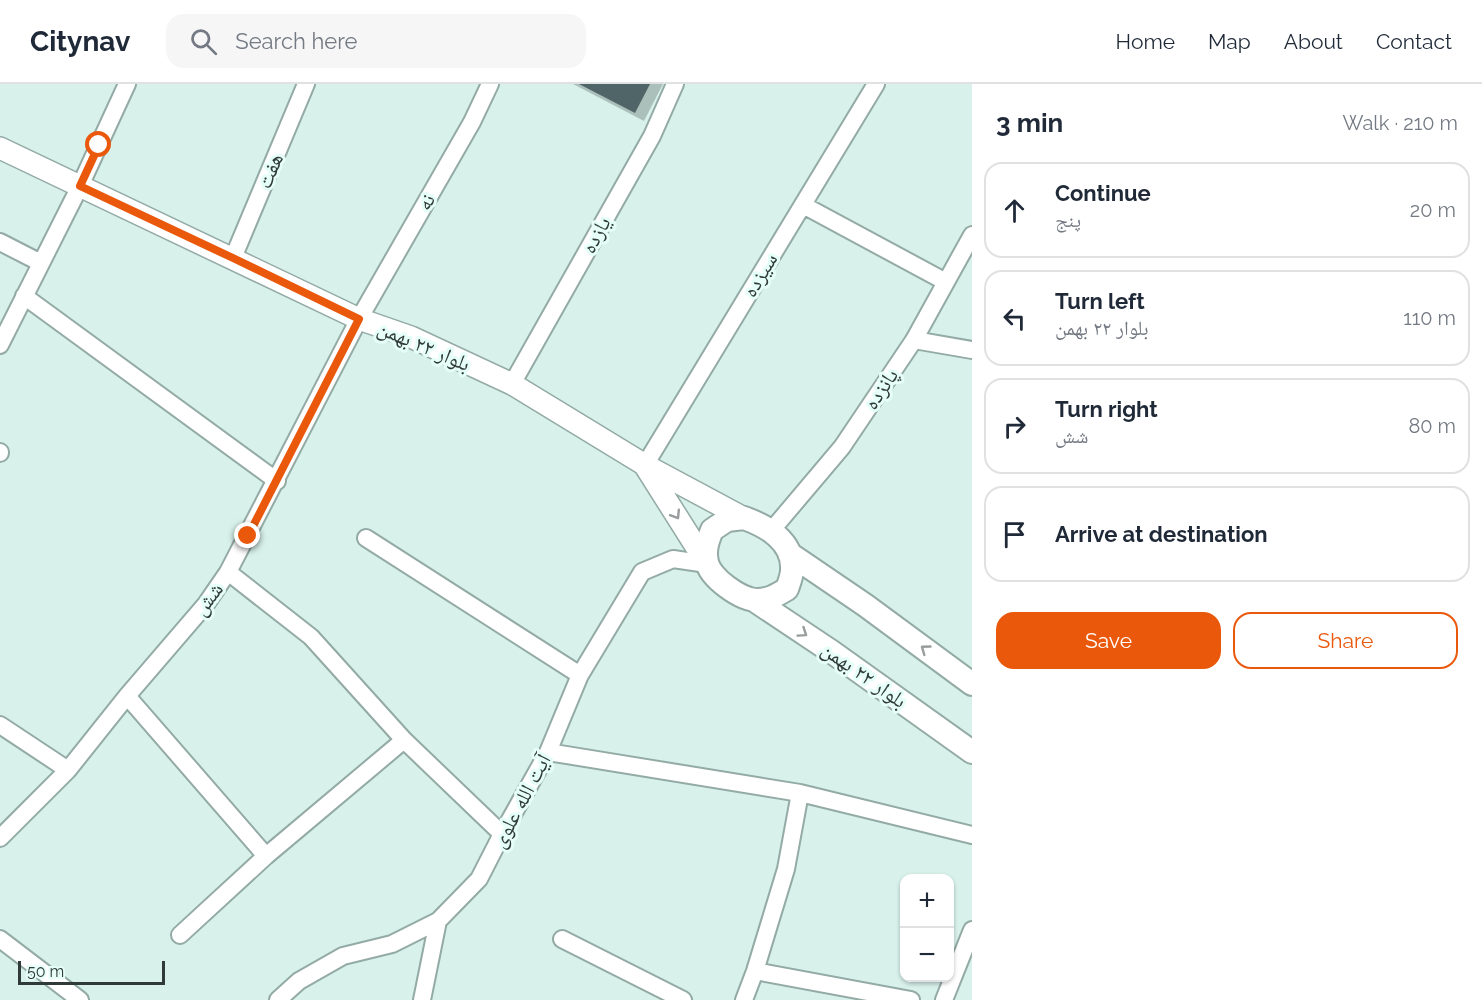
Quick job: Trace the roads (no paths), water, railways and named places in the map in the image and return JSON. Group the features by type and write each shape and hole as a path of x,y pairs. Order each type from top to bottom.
{"main road":[{"path":"790,554 792,571 787,588 771,598 754,600 727,588 707,564 706,547 712,530 727,520 744,518 759,523 782,541 790,554 865,605 972,684"},
{"name":"بلوار ۲۲ بهمن","path":"754,600 832,652 972,752"}],"street":[{"path":"0,345 80,186 127,84"},
{"name":"هفت","path":"233,258 306,84"},
{"name":"نه","path":"359,319 472,122 490,84"},
{"name":"یازده","path":"512,384 652,136 675,84"},
{"name":"سیزده","path":"645,465 876,84"},
{"name":"بلوار ۲۲ بهمن","path":"0,148 359,319 411,337 512,384 645,465 744,518"},
{"path":"803,205 946,282"},
{"path":"0,242 41,262"},
{"name":"پانزده","path":"771,531 842,447 914,340 970,243"},
{"path":"24,296 277,481"},
{"name":"شش","path":"0,838 68,770 127,696 206,604 228,572 277,481 359,319"},
{"path":"914,340 972,350"},
{"name":"بلوار ۲۲ بهمن","path":"645,465 707,564"},
{"path":"366,538 580,675"},
{"name":"آیت الله علوی","path":"278,1000 299,981 343,956 392,944 438,921 479,879 548,752 580,675 642,572 673,559 707,564"},
{"path":"228,572 311,637 404,740 502,834"},
{"path":"127,696 266,856"},
{"path":"0,725 68,770"},
{"path":"180,935 266,856 404,740"},
{"path":"548,752 800,793 972,835"},
{"path":"744,1000 786,869 800,793"},
{"path":"423,1000 438,921"},
{"path":"944,1000 972,930"},
{"path":"0,939 80,1000"},
{"path":"562,939 683,1000"},
{"path":"755,971 911,1000"}]}
